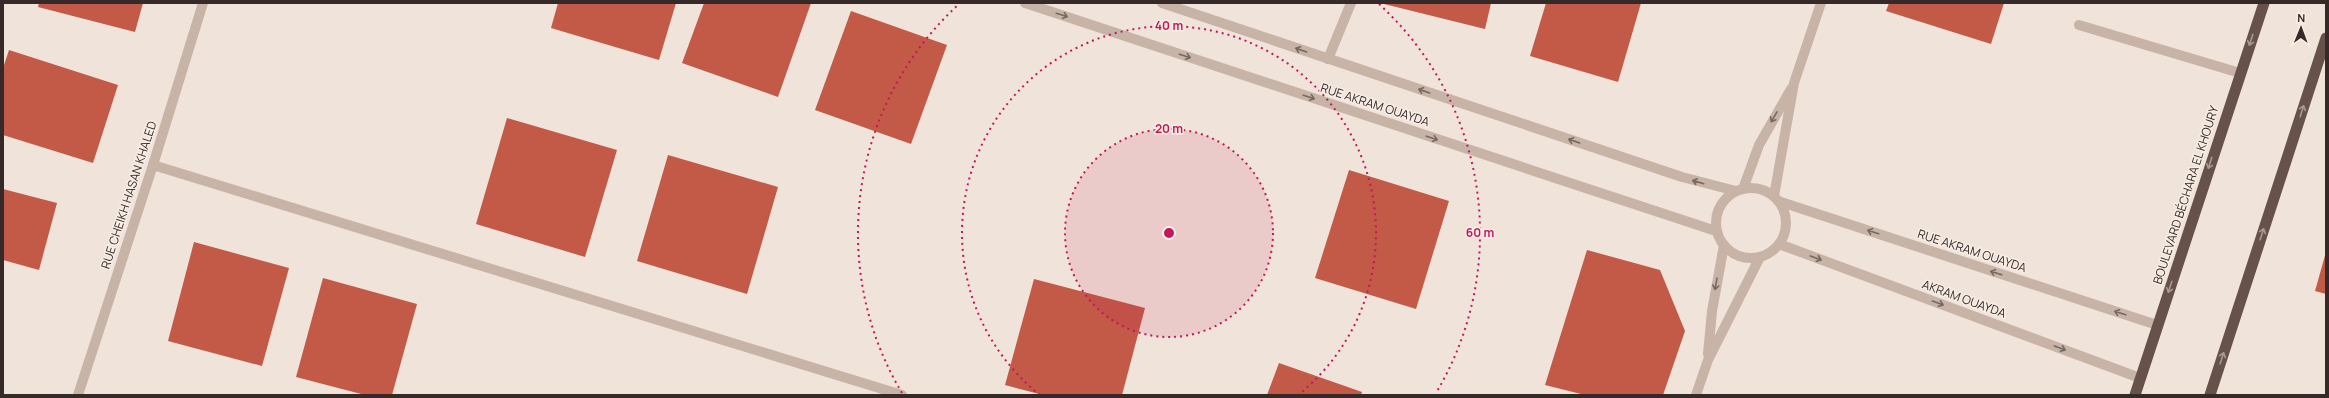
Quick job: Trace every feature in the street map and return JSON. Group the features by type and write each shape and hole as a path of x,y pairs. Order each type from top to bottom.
{"highway":[{"name":"BOULEVARD BÉCHARA EL KHOURY","path":"2135,395 2264,3"},
{"path":"2210,395 2326,38"}],"street":[{"name":"RUE CHEIKH HASAN KHALED","path":"78,395 153,165 203,3"},
{"name":"RUE AKRAM OUAYDA","path":"1025,3 1716,232"},
{"path":"1162,3 1682,177 1740,190 1760,189 1776,198 1785,215 1785,230 1780,244 1771,252 1760,257 1740,257 1724,245 1716,232 1716,215 1723,201 1740,190 1759,146 1794,84"},
{"path":"1328,59 1351,3"},
{"path":"1776,198 1794,84 1821,3"},
{"path":"2079,25 2240,73"},
{"path":"153,165 902,395"},
{"name":"RUE AKRAM OUAYDA","path":"1776,198 2157,325"},
{"name":"AKRAM OUAYDA","path":"1780,244 2140,378"},
{"path":"1708,360 1712,311 1724,245"},
{"path":"1696,395 1708,360 1760,257"}],"building":[{"path":"39,3 143,3 135,32 38,7"},
{"path":"558,3 676,3 659,60 551,28"},
{"path":"704,3 811,3 778,97 682,63"},
{"path":"1380,3 1491,3 1485,29"},
{"path":"1546,3 1641,3 1618,82 1530,56"},
{"path":"1889,3 2004,3 1991,44 1886,11"},
{"path":"851,11 947,45 911,144 815,110"},
{"path":"9,50 118,85 93,163 3,135 3,68"},
{"path":"507,118 617,150 585,257 476,224"},
{"path":"668,155 778,187 747,294 637,261"},
{"path":"1349,170 1449,201 1416,309 1315,278"},
{"path":"3,189 57,203 39,270 3,260"},
{"path":"194,242 289,268 262,366 168,341"},
{"path":"1587,250 1660,270 1685,331 1663,395 1585,395 1545,385"},
{"path":"2326,252 2326,294 2315,291"},
{"path":"323,278 417,304 392,395 365,395 296,377"},
{"path":"1034,279 1145,308 1122,395 1043,395 1005,385"},
{"path":"1279,363 1362,392 1361,395 1267,395"}]}
